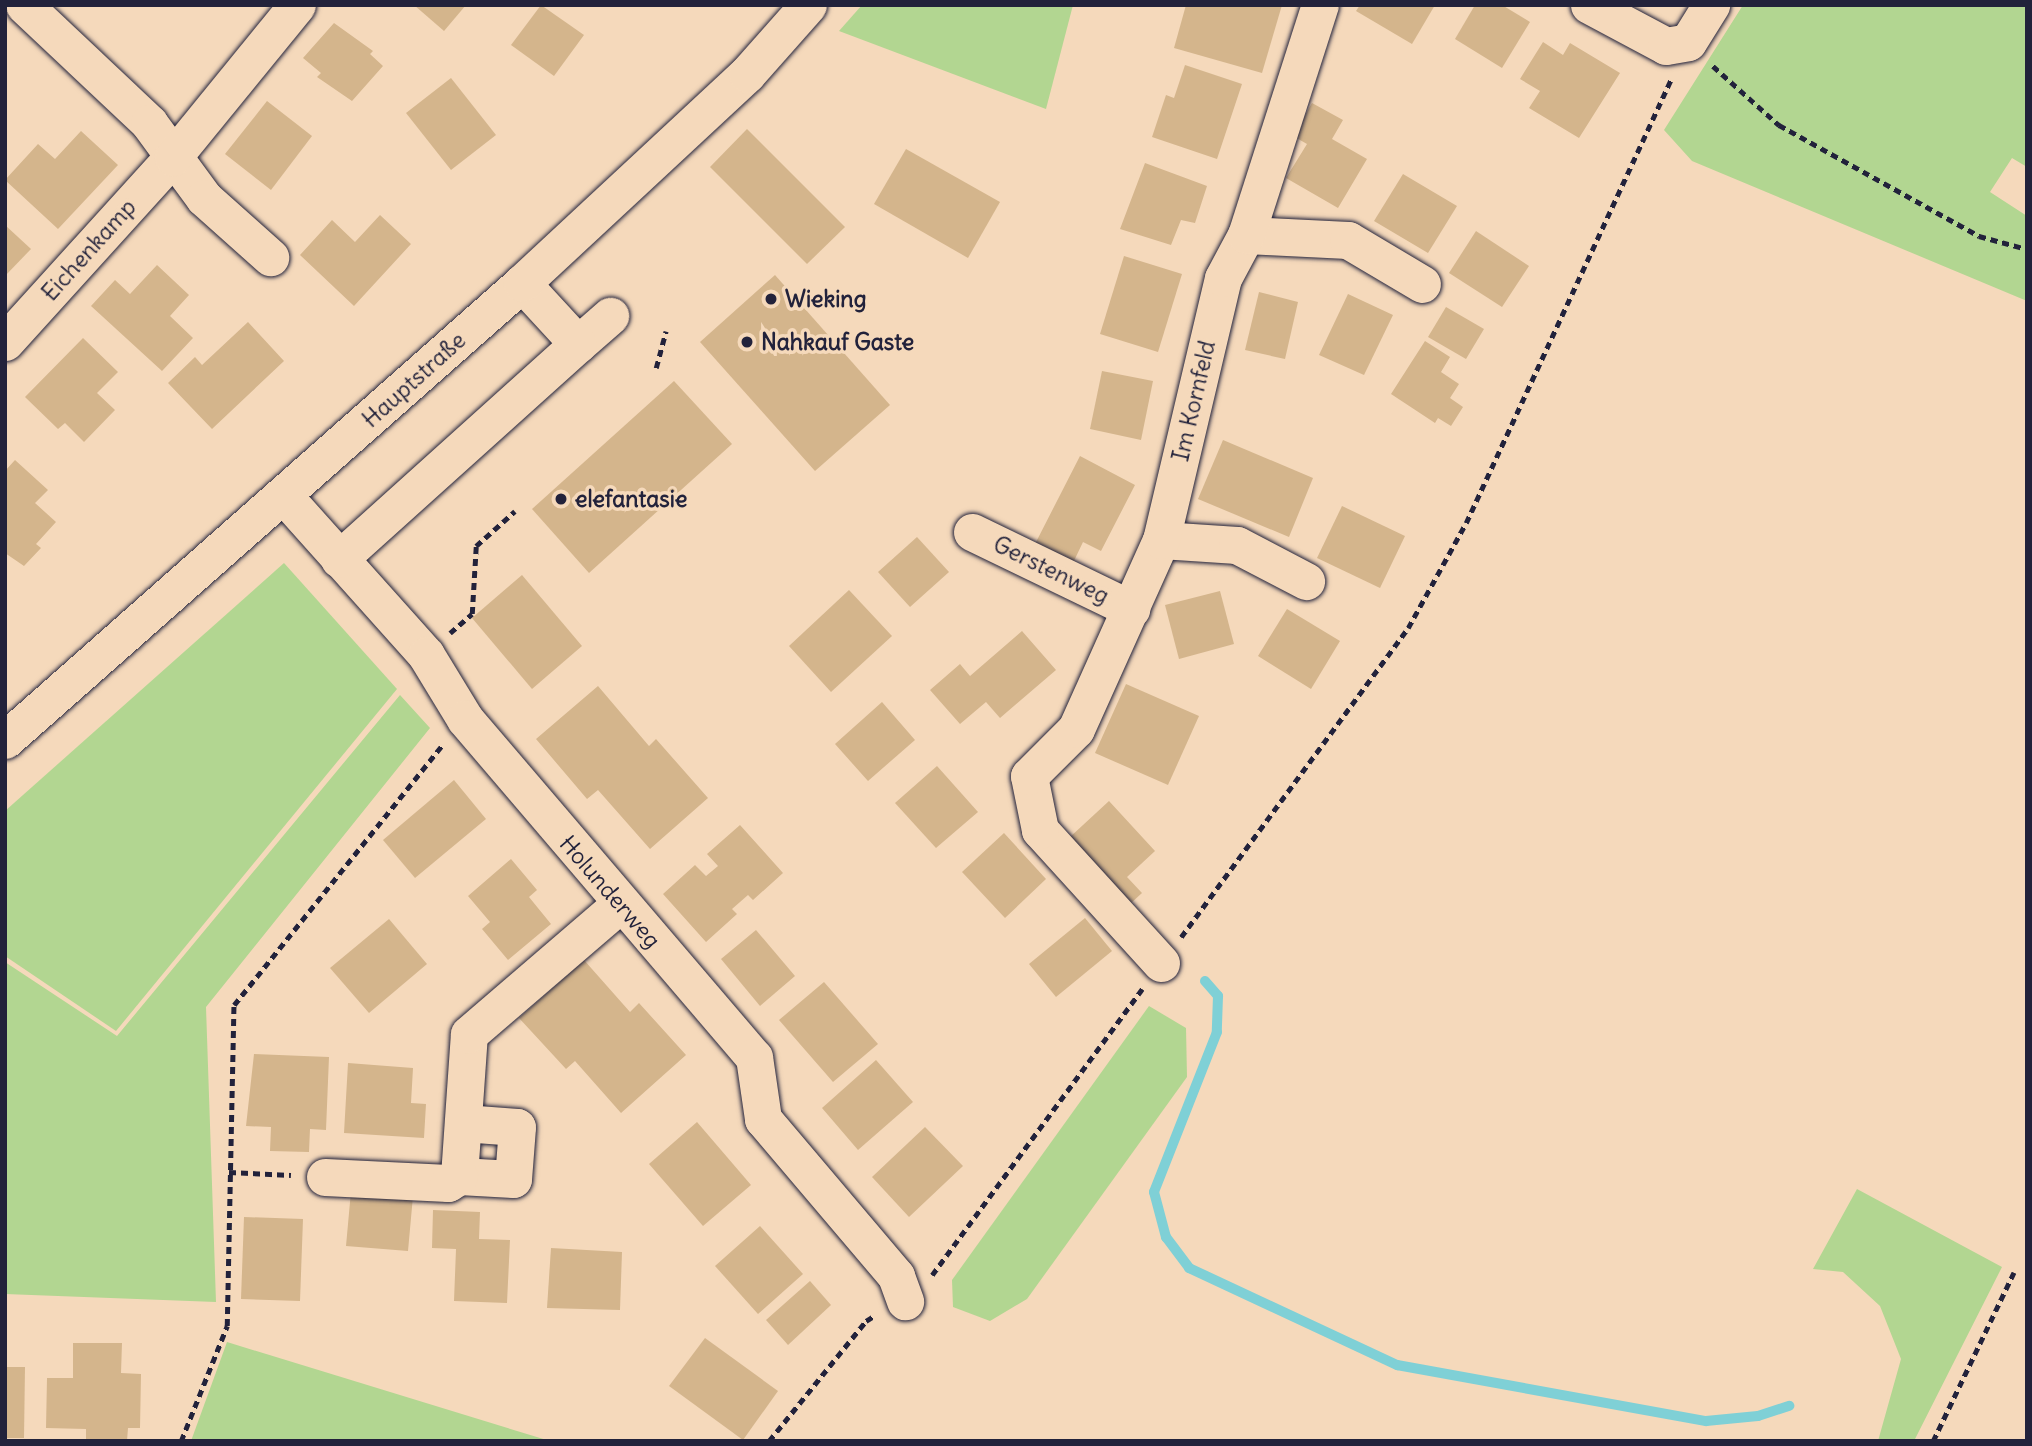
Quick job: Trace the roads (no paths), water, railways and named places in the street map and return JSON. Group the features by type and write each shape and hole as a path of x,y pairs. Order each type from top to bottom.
{"street":[{"path":"24,5 149,123 204,198 270,257"},
{"name":"Eichenkamp","path":"5,342 173,157 298,5"},
{"name":"Hauptstraße","path":"5,740 522,283 747,74 808,5"},
{"name":"Im Kornfeld","path":"1161,963 1040,830 1029,776 1076,729 1161,540 1223,278 1246,235 1320,5"},
{"path":"1589,5 1666,46 1688,42 1712,5"},
{"path":"1246,235 1348,240 1422,284"},
{"path":"522,283 578,344"},
{"path":"339,559 610,316"},
{"name":"Holunderweg","path":"284,496 426,655 465,719 620,904 754,1057 763,1119 896,1276 905,1301"},
{"name":"Gerstenweg","path":"971,532 1131,608"},
{"path":"1161,540 1237,545 1306,581"},
{"path":"459,1176 469,1034 620,904"},
{"path":"325,1177 448,1183 459,1176 513,1179 517,1127 463,1123"}],"waterway":[{"path":"1205,981 1218,996 1217,1032 1154,1192 1166,1237 1189,1268 1397,1365 1706,1421 1758,1416 1789,1406"}],"place":[{"name":"Wieking","path":"771,299"},
{"name":"Nahkauf Gaste","path":"747,342"},
{"name":"elefantasie","path":"561,499"}]}
